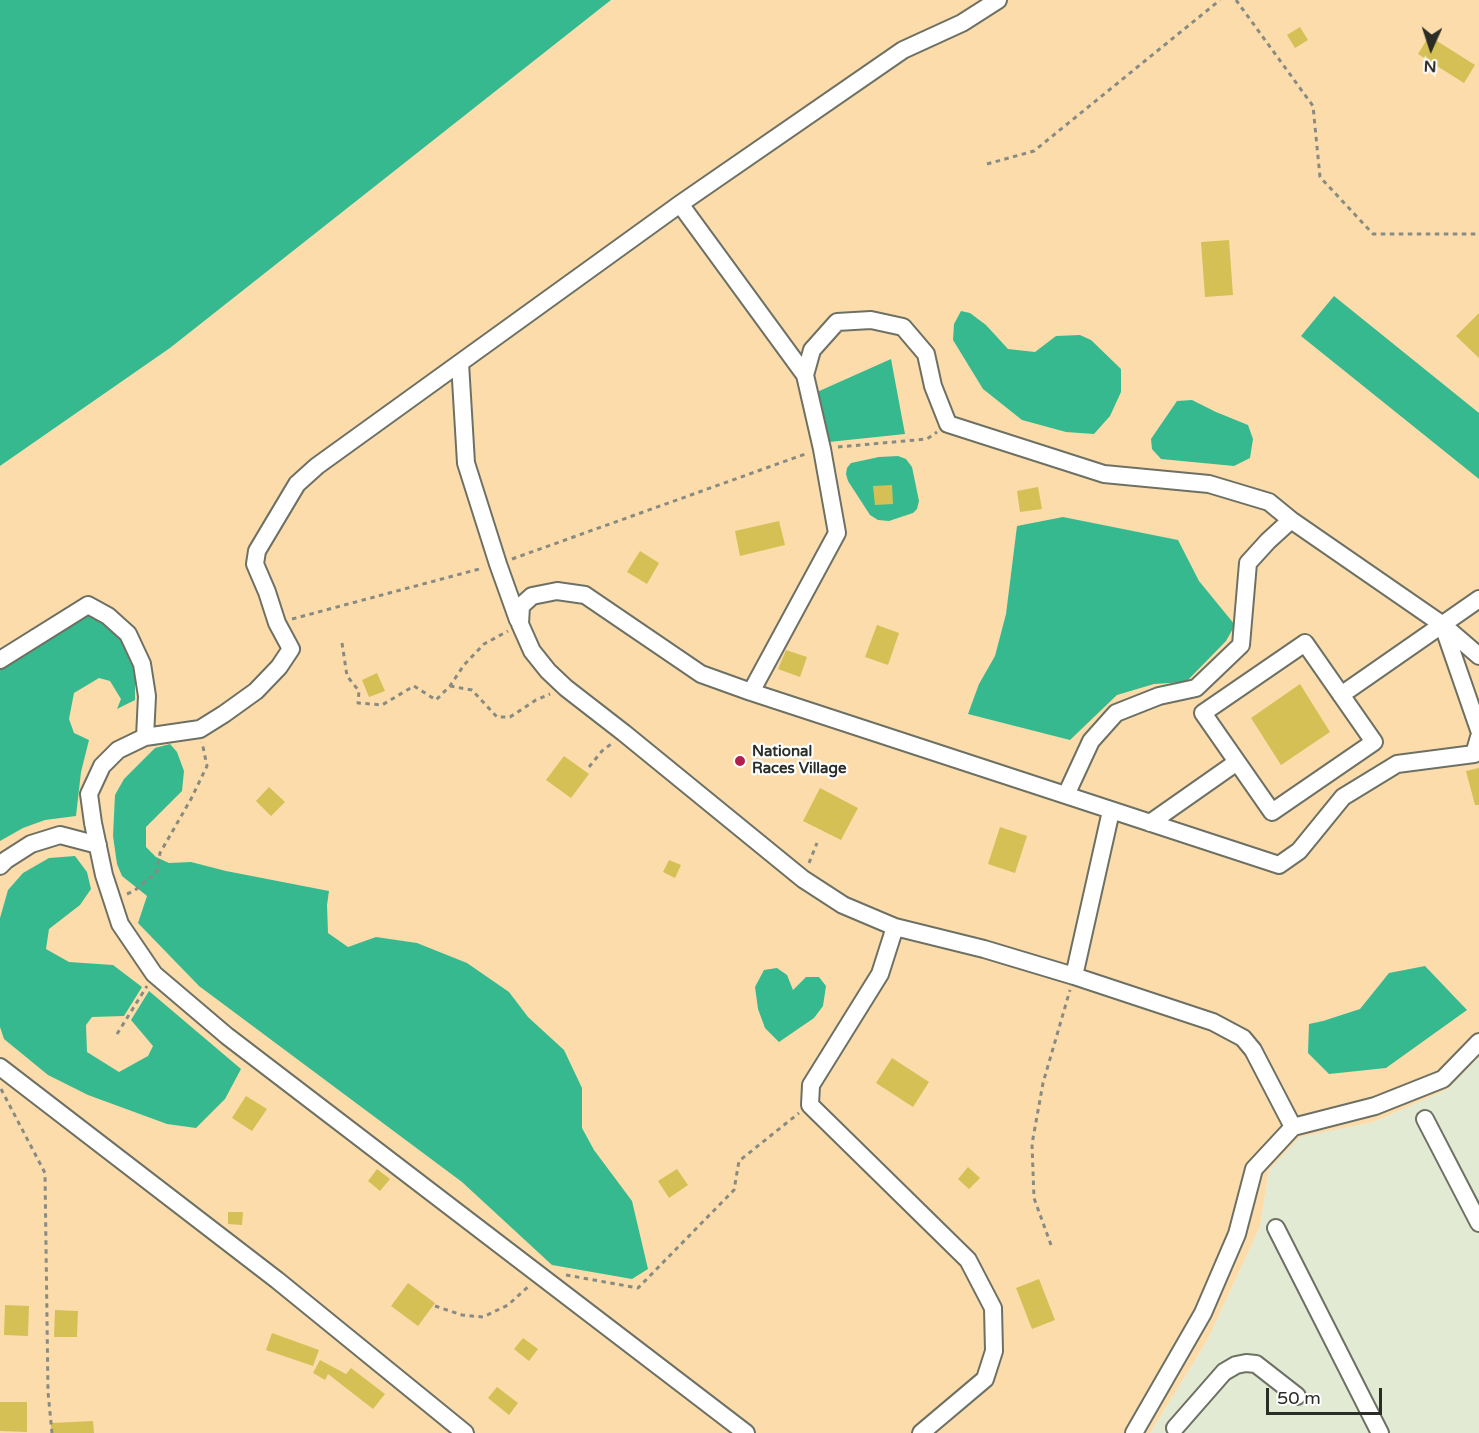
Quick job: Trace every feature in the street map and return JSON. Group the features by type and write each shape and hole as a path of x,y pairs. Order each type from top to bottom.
{"street":[{"path":"746,1433 227,1036 154,974 120,924 104,875 90,794 102,766 118,750 146,737 200,729 256,691 279,667 291,649 277,623 255,564 257,551 297,484 317,466 680,204 903,50 962,23 998,0"},
{"path":"680,204 805,375 822,448 837,533 751,692"},
{"path":"805,375 812,350 837,322 871,320 903,327 926,354 933,386 948,424 1104,474 1209,484 1269,502 1291,520 1443,625 1479,656"},
{"path":"460,363 466,463 498,564 532,651 566,688 803,879 843,905 895,927 984,949 1213,1022 1243,1038 1253,1050 1293,1127"},
{"path":"1066,795 1091,741 1116,713 1159,696 1196,688 1241,645 1248,562 1291,520"},
{"path":"520,624 521,606 532,596 557,591 585,595 701,674 1279,866 1299,851 1343,796 1397,764 1474,754 1479,736"},
{"path":"1341,695 1479,599"},
{"path":"0,660 88,605 108,616 128,634 142,664 147,696 146,737"},
{"path":"1443,625 1479,730"},
{"path":"1305,643 1341,695 1374,742 1272,812 1203,713 1305,643"},
{"path":"1150,823 1237,762"},
{"path":"1074,976 1111,811"},
{"path":"0,866 31,844 60,836 98,845"},
{"path":"895,927 880,974 811,1085 810,1105 968,1260 993,1308 994,1351 985,1379 921,1433"},
{"path":"1134,1433 1203,1313 1237,1234 1254,1169 1293,1127 1375,1106 1443,1078 1479,1042"},
{"path":"0,1067 277,1281 465,1433"},
{"path":"1425,1119 1479,1223"},
{"path":"1276,1228 1380,1433"},
{"path":"1174,1425 1224,1372 1236,1365 1256,1364 1297,1396"}],"path":[{"path":"987,164 1034,151 1220,0"},
{"path":"1236,0 1313,106 1320,177 1373,234 1479,234"},
{"path":"277,623 498,564 822,448 927,439 948,424"},
{"path":"342,644 347,676 359,692 358,703 382,705 414,686 436,700 484,644 520,624"},
{"path":"450,686 472,690 497,717 510,717 536,700 566,688"},
{"path":"134,891 157,872 160,854 207,766 200,729"},
{"path":"589,767 602,751 624,733"},
{"path":"803,879 817,843"},
{"path":"117,1034 154,974"},
{"path":"1051,1245 1034,1198 1032,1144 1043,1083 1074,976"},
{"path":"0,1087 45,1173 48,1392 52,1433"},
{"path":"435,1306 462,1315 483,1317 508,1305 540,1276 551,1272 638,1288 734,1190 739,1161 810,1105"}],"shaded area":[{"path":"0,0 611,0 170,348 0,466"},
{"name":"National Races Village","path":"611,0 1479,0 1479,1057 1448,1089 1374,1122 1300,1137 1269,1170 1260,1227 1207,1341 1150,1433 0,1433 0,466 170,348"},
{"path":"1334,296 1479,413 1479,479 1301,336"},
{"path":"961,311 970,313 986,325 1008,349 1035,352 1056,336 1080,335 1091,340 1121,369 1121,392 1110,416 1094,434 1066,432 1022,420 983,389 953,340 954,324"},
{"path":"891,359 905,434 829,442 817,392"},
{"path":"1192,400 1248,425 1253,439 1250,458 1234,466 1161,459 1152,449 1151,439 1177,401"},
{"path":"898,456 906,459 912,467 919,501 917,509 913,513 889,521 878,520 870,515 848,481 847,468 851,463 879,457"},
{"path":"1063,517 1178,540 1199,581 1235,625 1226,641 1186,682 1154,684 1117,695 1070,740 968,714 979,684 995,656 1006,614 1017,526"},
{"path":"87,614 101,620 121,638 135,673 135,700 117,709 121,699 110,681 99,678 74,693 69,719 74,733 89,740 81,772 76,816 45,820 23,828 0,841 0,669"},
{"path":"170,744 177,752 184,771 182,791 146,827 146,847 156,857 169,863 191,862 329,891 328,933 348,947 376,937 417,943 467,963 509,992 528,1017 564,1050 582,1088 582,1128 594,1150 632,1201 648,1269 632,1279 552,1265 462,1182 199,986 138,923 147,896 122,876 117,864 113,836 115,795 124,779 155,748"},
{"path":"75,856 87,872 91,889 80,905 49,929 46,949 69,962 113,965 142,987 124,1016 92,1017 86,1025 87,1052 119,1072 148,1056 153,1046 131,1020 149,991 241,1069 225,1099 196,1128 167,1124 88,1095 48,1075 4,1039 0,1027 0,918 8,890 23,873 49,858"},
{"path":"1425,966 1467,1010 1386,1068 1329,1074 1308,1053 1309,1024 1360,1009 1389,973"},
{"path":"777,968 787,975 793,990 806,977 819,977 826,986 823,1006 814,1018 779,1042 765,1028 758,1009 755,987 764,970"},
{"path":"1479,1057 1479,1433 1150,1433 1207,1341 1260,1227 1269,1170 1300,1136 1374,1122 1448,1089"}],"building":[{"path":"1300,27 1308,40 1295,48 1287,35"},
{"path":"1429,36 1475,65 1464,83 1418,54"},
{"path":"1229,240 1233,295 1205,297 1201,242"},
{"path":"1479,313 1479,358 1456,336"},
{"path":"892,485 893,504 875,505 873,486"},
{"path":"1038,487 1042,509 1020,512 1017,491"},
{"path":"779,521 785,545 740,556 735,531"},
{"path":"640,551 659,563 647,584 627,572"},
{"path":"877,625 899,633 888,665 865,657"},
{"path":"786,650 807,657 800,677 778,669"},
{"path":"377,673 385,691 369,697 362,680"},
{"path":"1300,684 1330,732 1281,765 1251,718"},
{"path":"564,756 589,774 571,798 546,780"},
{"path":"1479,768 1479,805 1475,805 1466,771"},
{"path":"269,787 285,802 271,816 256,801"},
{"path":"820,788 858,808 841,840 803,821"},
{"path":"1000,827 1027,836 1015,873 988,864"},
{"path":"669,860 681,865 675,878 663,872"},
{"path":"892,1058 929,1082 913,1107 876,1083"},
{"path":"246,1096 267,1109 252,1131 232,1118"},
{"path":"968,1167 980,1178 969,1189 958,1179"},
{"path":"377,1169 390,1179 380,1191 368,1181"},
{"path":"677,1169 688,1185 669,1198 658,1181"},
{"path":"228,1212 243,1212 242,1225 228,1224"},
{"path":"1039,1279 1055,1320 1032,1329 1016,1288"},
{"path":"408,1283 435,1303 418,1326 391,1306"},
{"path":"5,1305 29,1306 28,1336 4,1335"},
{"path":"55,1310 78,1311 77,1337 54,1337"},
{"path":"272,1333 319,1350 313,1366 266,1350"},
{"path":"523,1338 538,1349 529,1361 514,1349"},
{"path":"320,1360 346,1374 351,1368 385,1394 373,1409 328,1374 325,1380 313,1373"},
{"path":"497,1387 518,1403 509,1415 488,1398"},
{"path":"0,1402 27,1402 27,1432 0,1431"},
{"path":"93,1421 94,1433 51,1433 51,1423"}],"place":[{"name":"National Races Village","path":"740,761"}]}
